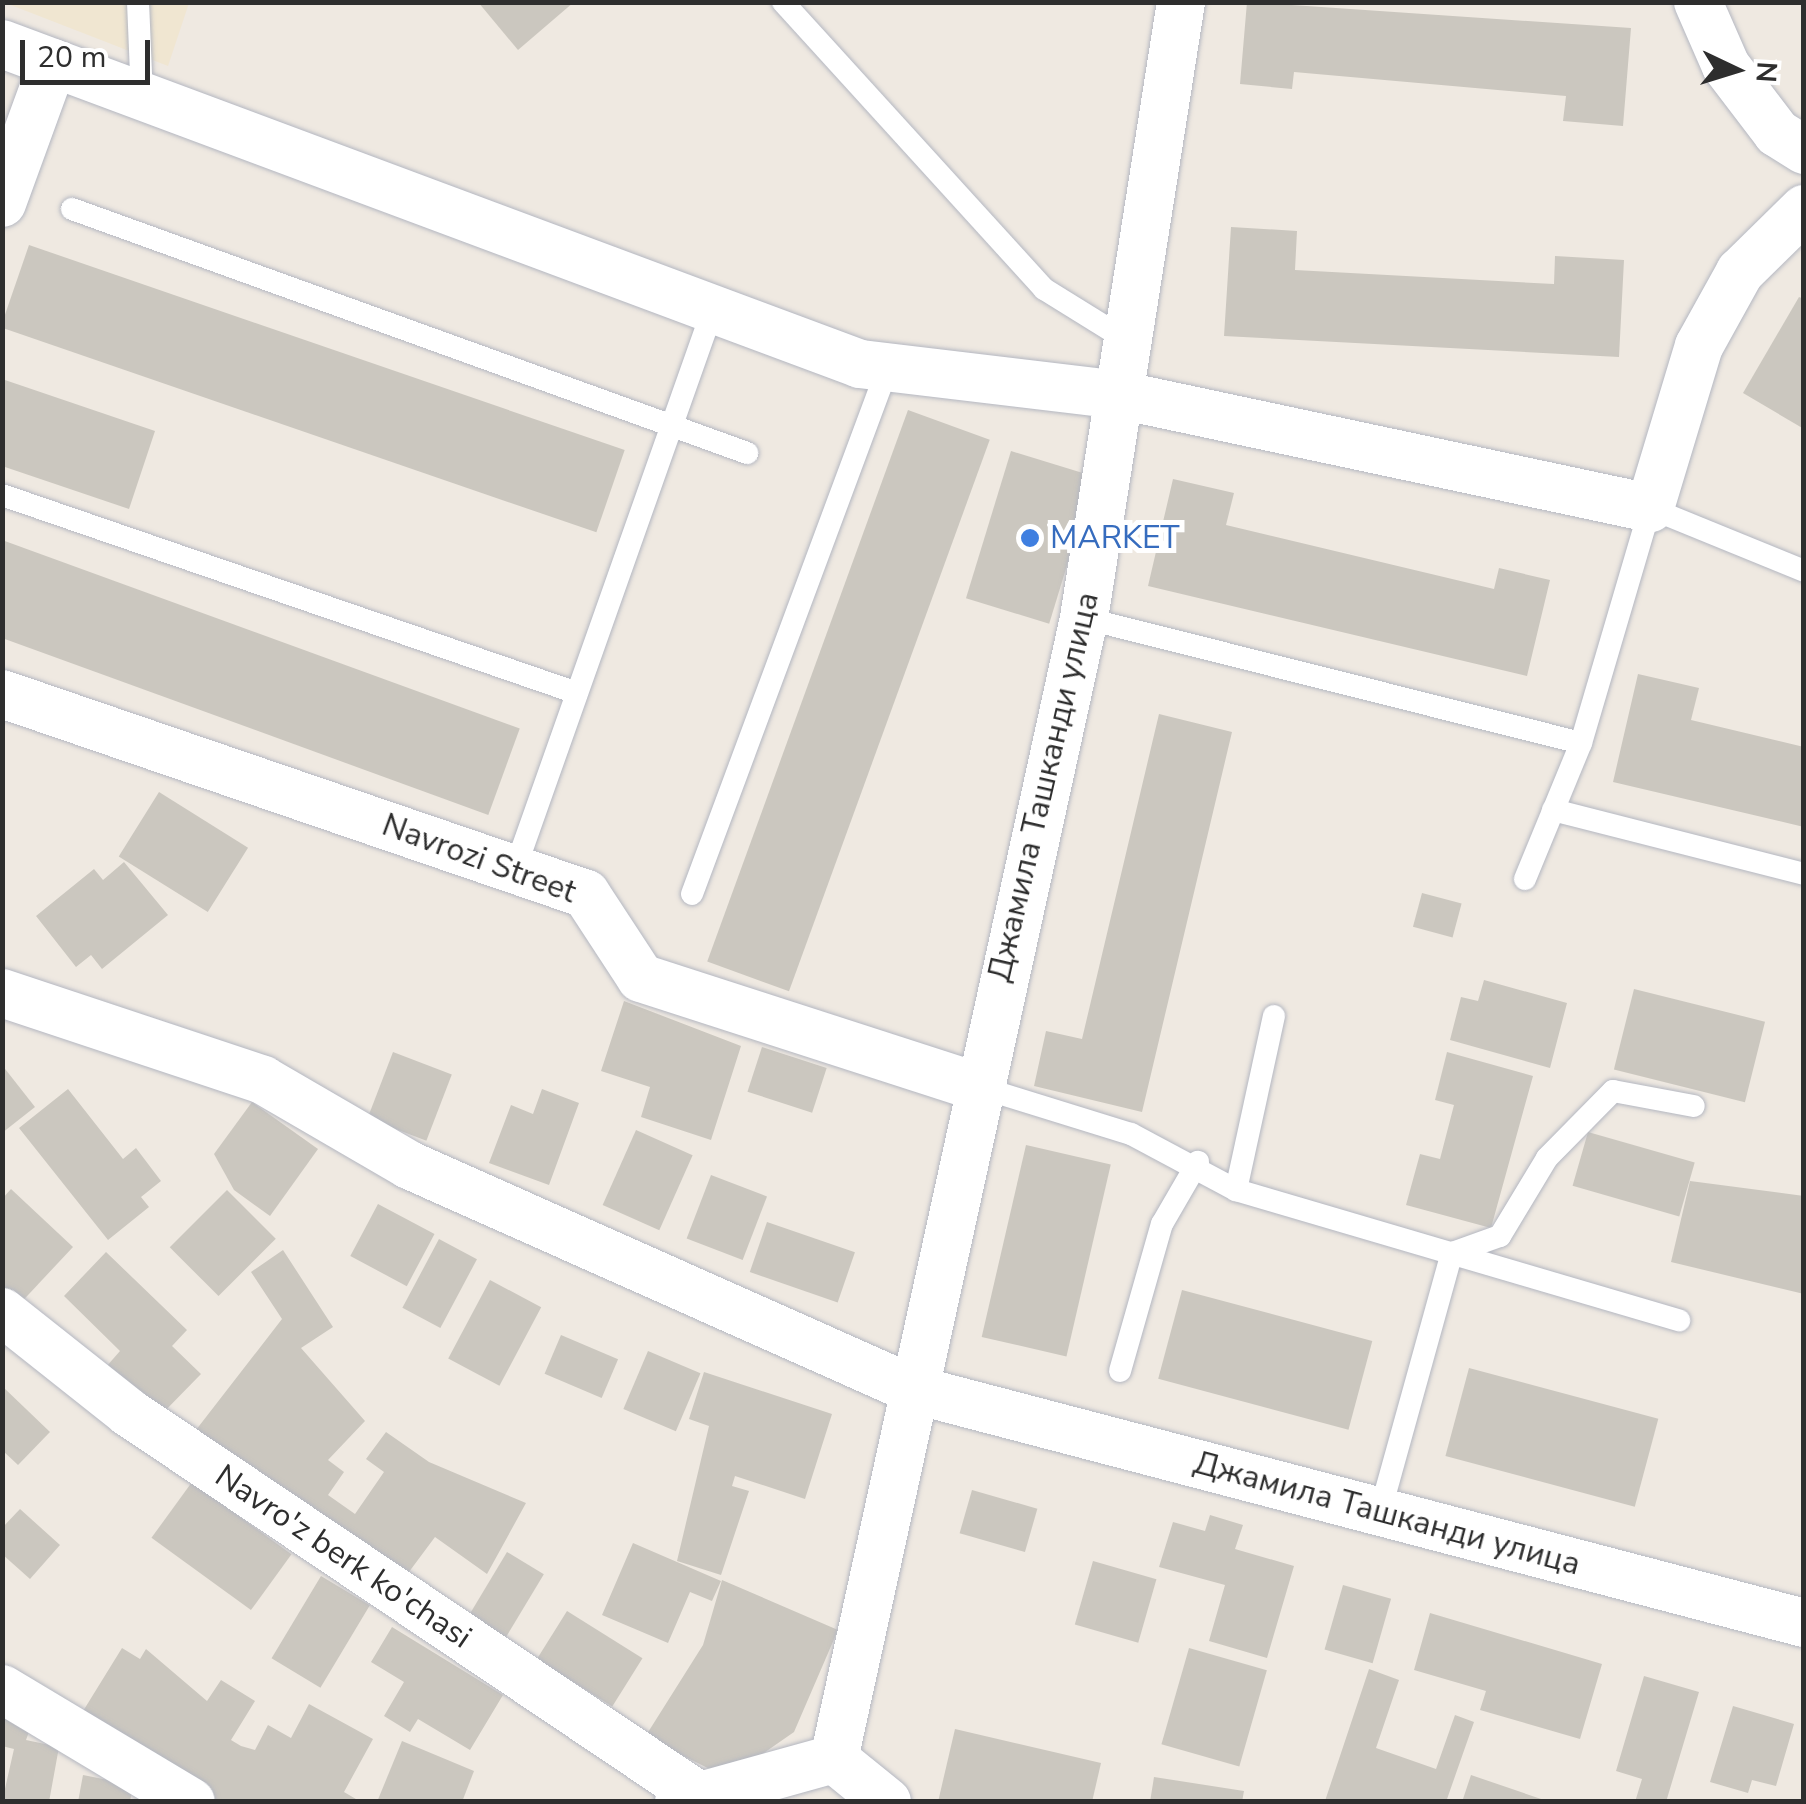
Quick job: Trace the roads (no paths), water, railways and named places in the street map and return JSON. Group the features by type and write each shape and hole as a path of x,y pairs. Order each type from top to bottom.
{"street":[{"name":"Джамила Ташканди улица","path":"834,1759 976,1086 1084,618 1182,2"},
{"path":"1698,2 1726,66 1777,133 1804,150"},
{"path":"2,44 713,309 888,367 1120,395 1650,508 1699,346 1740,272 1796,224"},
{"path":"2,202 52,63"},
{"name":"Navrozi Street","path":"2,694 586,894 641,978 976,1086"},
{"path":"2,994 262,1080 409,1165 912,1389"},
{"name":"Navro'z berk ko'chasi","path":"2,1312 128,1412 686,1796"},
{"name":"Джамила Ташканди улица","path":"912,1389 1804,1622"},
{"path":"2,1689 190,1802"},
{"path":"686,1796 834,1759 887,1802"}],"lane":[{"path":"138,2 142,96"},
{"path":"783,2 1044,288 1128,342"},
{"path":"72,208 747,453"},
{"path":"515,869 713,309"},
{"path":"692,894 888,367"},
{"path":"2,495 577,693"},
{"path":"1526,879 1581,743 1650,508 1804,572"},
{"path":"1084,618 1581,743"},
{"path":"1554,810 1804,874"},
{"path":"1236,1190 1274,1016"},
{"path":"976,1086 1198,1162 1236,1190 1679,1320"},
{"path":"1452,1254 1500,1236 1547,1158 1614,1091 1694,1106"},
{"path":"1120,1371 1162,1224 1198,1162"},
{"path":"1380,1512 1452,1254"}],"place":[{"name":"MARKET","path":"1030,538"}]}
